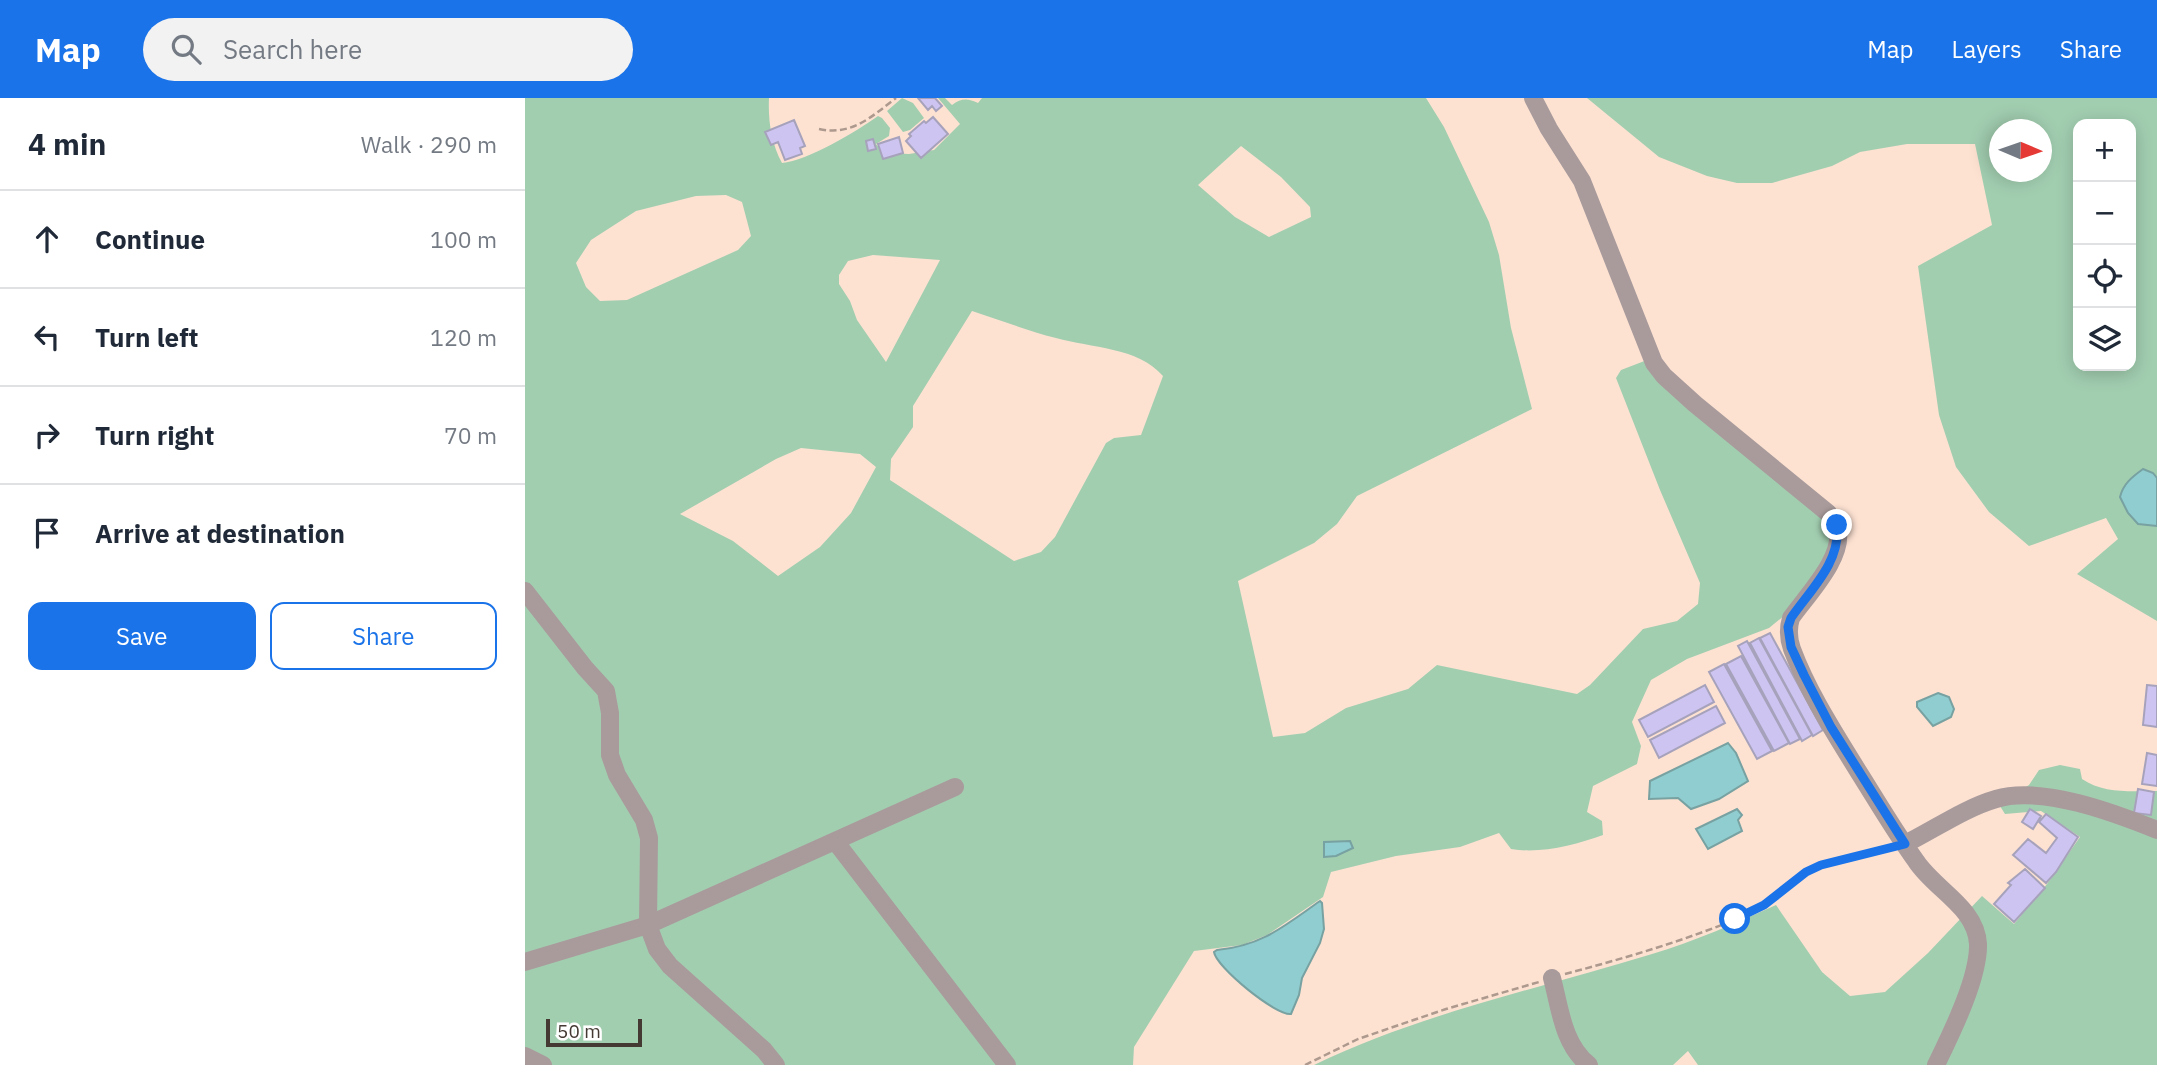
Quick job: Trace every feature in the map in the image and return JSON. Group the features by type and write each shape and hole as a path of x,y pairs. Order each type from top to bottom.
{"street":[{"path":"1533,98 1582,181 1654,363 1664,376 1695,404 1828,513 1837,525 1837,550 1830,565 1791,618 1788,627 1791,647 1831,727 1905,844 1927,875 1967,912 1975,926 1978,944 1976,962 1964,1000 1936,1065"},
{"path":"525,591 606,691 610,713 610,755 617,775 644,820 649,838 648,925 657,949 670,966 764,1050 776,1065"},
{"path":"525,962 648,925 955,787"},
{"path":"1905,844 1981,804 2018,794 2063,799 2157,830"},
{"path":"835,841 1007,1065"},
{"path":"1552,978 1568,1038 1574,1050 1589,1065"},
{"path":"525,1056 543,1065"}],"path":[{"path":"819,129 842,132 867,120 896,98"},
{"path":"1305,1065 1358,1040 1446,1009 1607,963 1735,919 1764,905 1806,872 1821,865 1905,844"}],"green space":[{"path":"525,98 769,98 771,131 782,163 818,151 878,116 890,128 889,136 876,144 884,153 909,154 934,150 960,124 938,98 945,98 952,105 965,100 978,103 982,98 1426,98 1444,127 1489,222 1499,255 1511,328 1532,409 1357,496 1337,524 1314,543 1238,581 1273,737 1305,733 1346,708 1408,689 1437,665 1577,694 1590,685 1643,629 1677,621 1698,604 1700,583 1616,378 1621,370 1647,360 1832,525 1827,562 1790,611 1769,628 1687,659 1651,680 1632,722 1641,746 1637,764 1593,786 1587,812 1602,821 1603,835 1558,848 1522,850 1511,849 1499,833 1460,847 1396,856 1331,872 1323,897 1267,935 1242,945 1194,951 1134,1047 1133,1065 525,1065","holes":["1241,146 1281,177 1310,207 1311,217 1269,237 1235,217 1198,185","726,195 742,202 751,236 738,250 627,300 600,301 586,287 576,263 591,240 636,211 696,196","873,255 940,260 886,362 857,320 850,301 839,284 839,275 848,261","972,311 1045,335 1127,354 1153,366 1163,376 1141,435 1114,438 1106,443 1055,537 1041,552 1014,561 890,480 891,459 913,427 913,406","801,448 860,454 876,467 851,513 820,547 778,576 733,541 680,514 776,459"]},
{"path":"902,98 913,103 924,118 910,130 903,132 887,111"},
{"path":"1587,98 2157,98 2157,478 2153,473 2148,526 2157,526 2157,621 2077,574 2118,539 2106,518 2029,546 1989,512 1956,467 1939,415 1918,266 1992,225 1975,144 1907,144 1860,152 1832,166 1772,183 1737,183 1707,176 1659,157"},
{"path":"2060,765 2080,769 2082,779 2099,787 2118,791 2157,791 2157,1065 1698,1065 1688,1051 1673,1065 1314,1065 1438,1016 1668,949 1776,905 1822,972 1850,996 1885,992 1928,953 1982,896 2014,924 2047,884 2080,837 2041,811 2005,814 1998,803 2029,785 2039,770"}],"water":[{"path":"2143,469 2157,478 2157,526 2138,524 2128,513 2120,497 2126,485"},
{"path":"1938,693 1949,697 1954,709 1951,717 1933,726 1917,707 1917,702"},
{"path":"1728,743 1736,753 1748,781 1719,799 1691,809 1678,798 1649,799 1650,781"},
{"path":"1737,809 1742,815 1738,820 1742,831 1708,849 1696,829"},
{"path":"1350,841 1353,848 1336,856 1324,857 1324,842"},
{"path":"1320,901 1324,929 1302,978 1291,1014 1283,1013 1261,999 1235,979 1217,959 1214,952 1217,950 1260,939"}],"building":[{"path":"918,98 935,98 942,106 936,111 932,106 928,110"},
{"path":"933,117 948,134 921,158 906,141 911,136 909,134"},
{"path":"794,120 805,146 800,148 802,154 785,160 778,142 771,145 765,132"},
{"path":"899,137 903,153 883,159 878,144"},
{"path":"873,139 876,149 868,151 866,141"},
{"path":"1770,633 1823,730 1813,736 1760,638"},
{"path":"1759,638 1812,735 1802,741 1750,643"},
{"path":"1747,641 1800,739 1790,744 1738,646"},
{"path":"1741,656 1789,743 1774,751 1726,664"},
{"path":"1724,664 1772,751 1757,759 1709,672"},
{"path":"1705,685 1714,702 1648,737 1639,720"},
{"path":"2147,685 2157,686 2157,727 2143,725"},
{"path":"1716,706 1725,723 1659,758 1650,740"},
{"path":"2147,753 2157,755 2157,786 2142,784"},
{"path":"2138,789 2154,792 2151,815 2134,813"},
{"path":"2030,809 2041,816 2033,829 2022,822"},
{"path":"2046,814 2078,837 2046,883 2013,855 2028,839 2046,853 2057,838 2039,822"},
{"path":"2025,869 2045,888 2014,922 1994,904 2011,885 2008,883"}],"route":[{"path":"1735,919 1764,905 1806,872 1821,865 1905,844 1831,727 1791,647 1788,627 1791,618 1830,565 1837,550 1837,525"}]}
